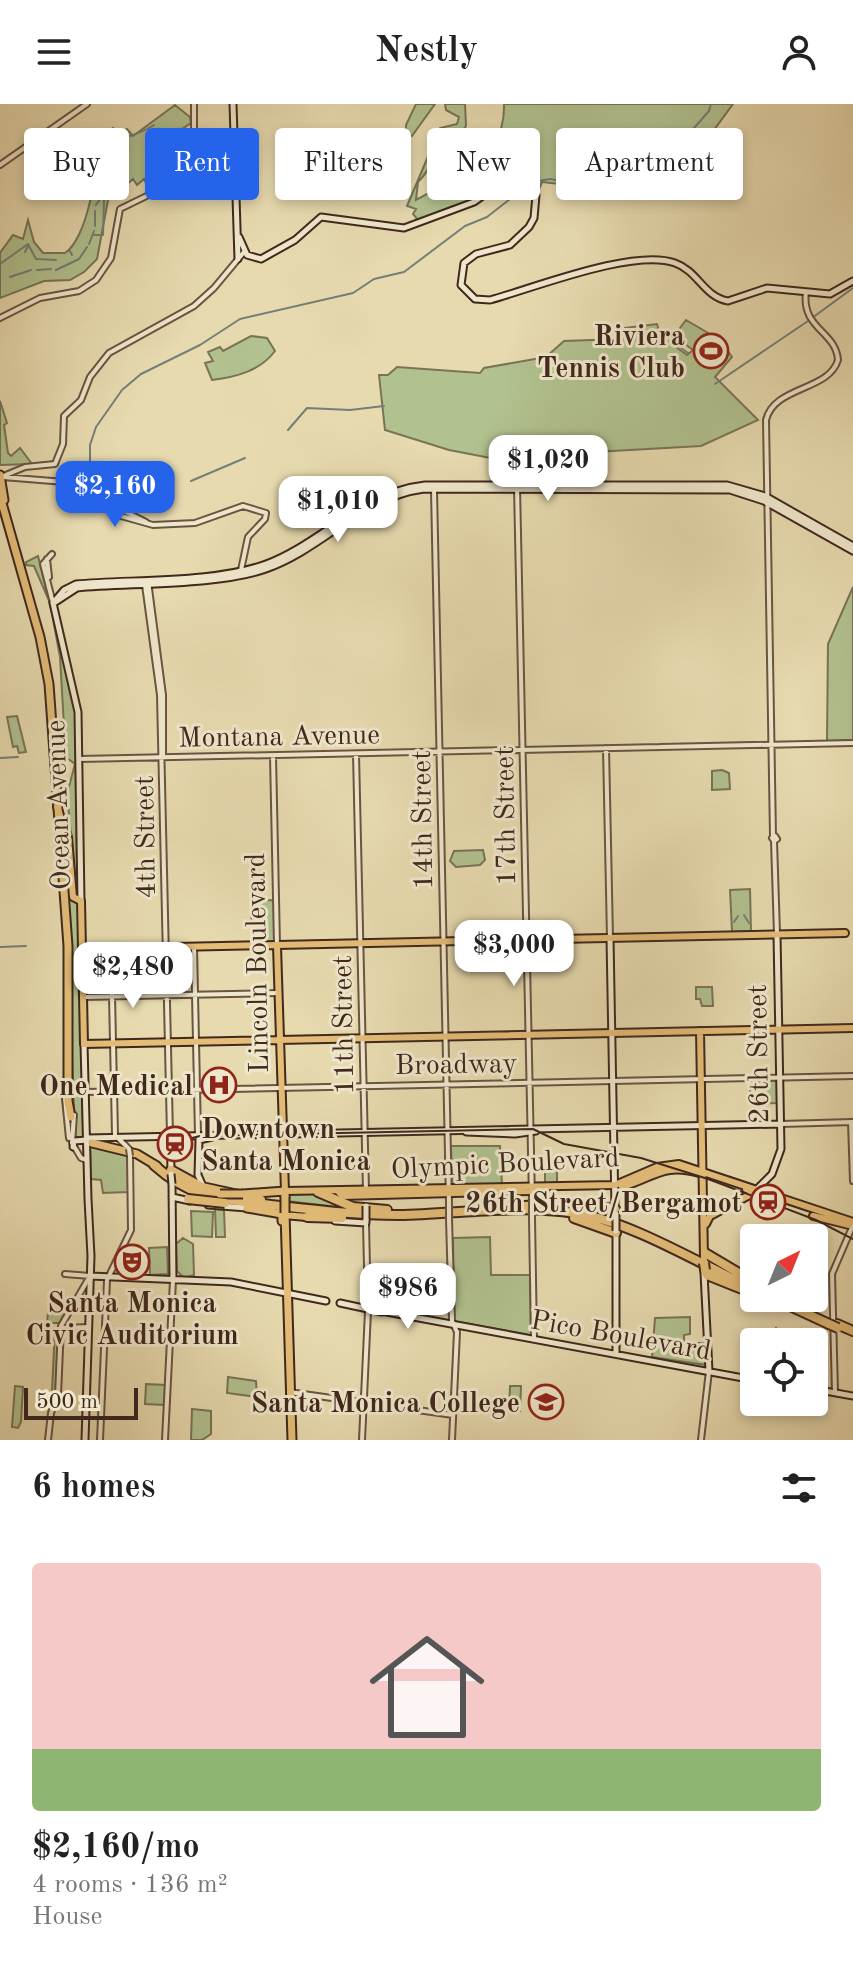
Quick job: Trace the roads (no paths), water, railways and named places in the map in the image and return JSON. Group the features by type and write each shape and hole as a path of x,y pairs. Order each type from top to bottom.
{"highway":[{"path":"2,485 47,669 60,810 66,940 71,1119 66,1081 66,940"},
{"path":"89,1142 136,1155 172,1178 195,1198 283,1214"},
{"path":"89,1142 140,1155 208,1198 307,1213"},
{"path":"198,1175 202,1187"},
{"path":"172,1178 266,1201"},
{"path":"172,1178 187,1186 220,1194 269,1191"},
{"path":"172,1178 207,1195 387,1210 504,1210 570,1217 616,1232"},
{"name":"Olympic Boulevard","path":"269,1191 283,1194"},
{"path":"318,1192 353,1207 387,1210"},
{"name":"Lincoln Boulevard","path":"283,1194 292,1440"},
{"path":"175,1198 307,1213 400,1215 570,1208 605,1216 740,1280"},
{"path":"504,1210 566,1203 616,1212"},
{"path":"705,1265 740,1281"},
{"path":"705,1265 740,1281"},
{"path":"808,1312 853,1334"}],"main road":[{"path":"233,104 242,257"},
{"path":"242,257 264,261 321,217 408,228 433,215 474,202 503,180 516,177 527,180 534,189 534,218 510,245 476,254 464,263 461,285 475,299 490,300 611,265 648,259 684,267 711,294 724,301 742,300 767,288 832,294 853,281"},
{"path":"239,237 242,257"},
{"path":"242,257 258,259 277,252"},
{"path":"56,598 77,588 241,571 279,558 378,497 402,489 719,484 767,500 853,548"},
{"path":"147,580 262,570 291,557 376,503 403,493 434,487"},
{"name":"Ocean Avenue","path":"56,598 57,617 78,712 78,900 89,1142 90,1276"},
{"path":"60,810 78,900"},
{"path":"82,949 849,933"},
{"name":"26th Street","path":"760,1189 779,1159 777,935"},
{"path":"610,938 616,1354"},
{"name":"Lincoln Boulevard","path":"277,946 283,1194"},
{"path":"84,1044 853,1028"},
{"path":"700,1031 709,1371"},
{"path":"73,1147 74,1141 170,1135 198,1137 781,1124"},
{"name":"4th Street","path":"170,1135 175,1198 173,1280"},
{"path":"198,1137 198,1175"},
{"name":"Olympic Boulevard","path":"283,1194 338,1191 342,1196 615,1187 663,1165 683,1164 760,1189 852,1229"},
{"name":"Olympic Boulevard","path":"198,1175 201,1184 211,1187 269,1191"},
{"path":"705,1228 710,1216 760,1189"},
{"name":"11th Street","path":"366,1193 366,1221"},
{"path":"175,1198 221,1207 247,1208"},
{"path":"283,1214 307,1213 366,1221"},
{"path":"84,1440 90,1276"},
{"path":"84,1440 90,1276"},
{"name":"Pico Boulevard","path":"90,1276 173,1280 285,1293 740,1377"},
{"path":"828,1392 853,1397"}],"street":[{"path":"0,165 87,104"},
{"path":"0,318 40,298 72,294 91,285 111,258 120,209 165,187 189,163 194,162 194,104"},
{"path":"2,485 25,467 55,464 63,444 64,416 81,400 87,382 104,359 120,345 194,306 242,257"},
{"name":"26th Street","path":"777,935 766,424 770,409 830,374 838,364 836,350 805,312 806,292"},
{"path":"2,485 75,483 148,524"},
{"name":"17th Street","path":"517,486 534,1339"},
{"name":"14th Street","path":"434,487 449,1219 454,1324 457,1332 452,1440"},
{"path":"89,492 103,507 128,520 148,524 195,523 238,507 263,510 265,519 251,531 241,571"},
{"path":"52,554 46,562 56,598 43,564 52,554"},
{"name":"4th Street","path":"147,580 163,695 170,1135"},
{"name":"Montana Avenue","path":"79,759 853,743"},
{"path":"606,748 610,938"},
{"name":"11th Street","path":"356,754 366,1193"},
{"name":"Lincoln Boulevard","path":"273,756 277,946"},
{"path":"194,947 198,1137"},
{"path":"100,1440 107,1277 131,1228 129,1149 116,1137 111,949"},
{"path":"83,997 278,993"},
{"path":"69,1067 73,1147 87,1161"},
{"name":"Broadway","path":"85,1092 853,1075"},
{"path":"66,1081 70,1147 78,1159 87,1161"},
{"path":"781,1124 852,1122 853,1181"},
{"name":"11th Street","path":"362,1440 368,1308 366,1221"},
{"path":"835,1393 832,1274 852,1229"},
{"name":"Pico Boulevard","path":"73,1275 90,1276"},
{"path":"47,1440 50,1411 58,1394 62,1327 90,1276"},
{"name":"4th Street","path":"166,1440 173,1280"},
{"path":"62,1327 88,1327"},
{"path":"701,1440 709,1371"},
{"path":"289,1392 453,1415"}],"waterway":[{"path":"540,181 550,179 601,188 635,161 672,153 709,111 711,104"},
{"path":"129,136 154,125"},
{"path":"96,205 99,200"},
{"path":"93,235 103,235 104,200"},
{"path":"81,481 90,471 90,445 96,427 122,390 141,374 200,345 240,319 353,293 374,279 404,272 465,226 487,217 509,200"},
{"path":"95,211 95,226"},
{"path":"89,244 94,231"},
{"path":"0,264 28,244 36,259 56,260"},
{"path":"25,252 28,246"},
{"path":"56,270 79,259 87,247"},
{"path":"70,251 72,255"},
{"path":"37,270 51,269"},
{"path":"10,277 31,270"},
{"path":"812,318 853,288"},
{"path":"715,384 808,321"},
{"path":"673,342 688,353"},
{"path":"288,430 307,408 350,410 384,406"},
{"path":"191,481 245,458"},
{"path":"0,758 18,757"},
{"path":"744,915 749,923"},
{"path":"734,922 738,916"},
{"path":"0,947 26,946"}],"tunnel":[{"path":"71,1117 90,1142"}],"tram line":[{"path":"176,1142 200,1136 533,1129 564,1144 641,1158 708,1179 816,1220 853,1239"}],"place":[{"name":"Riviera Tennis Club","path":"711,351"},
{"name":"One Medical","path":"219,1085"},
{"name":"Downtown Santa Monica","path":"175,1144"},
{"name":"26th Street/Bergamot","path":"768,1202"},
{"name":"Santa Monica Civic Auditorium","path":"132,1262"},
{"name":"Santa Monica College","path":"546,1402"}]}
